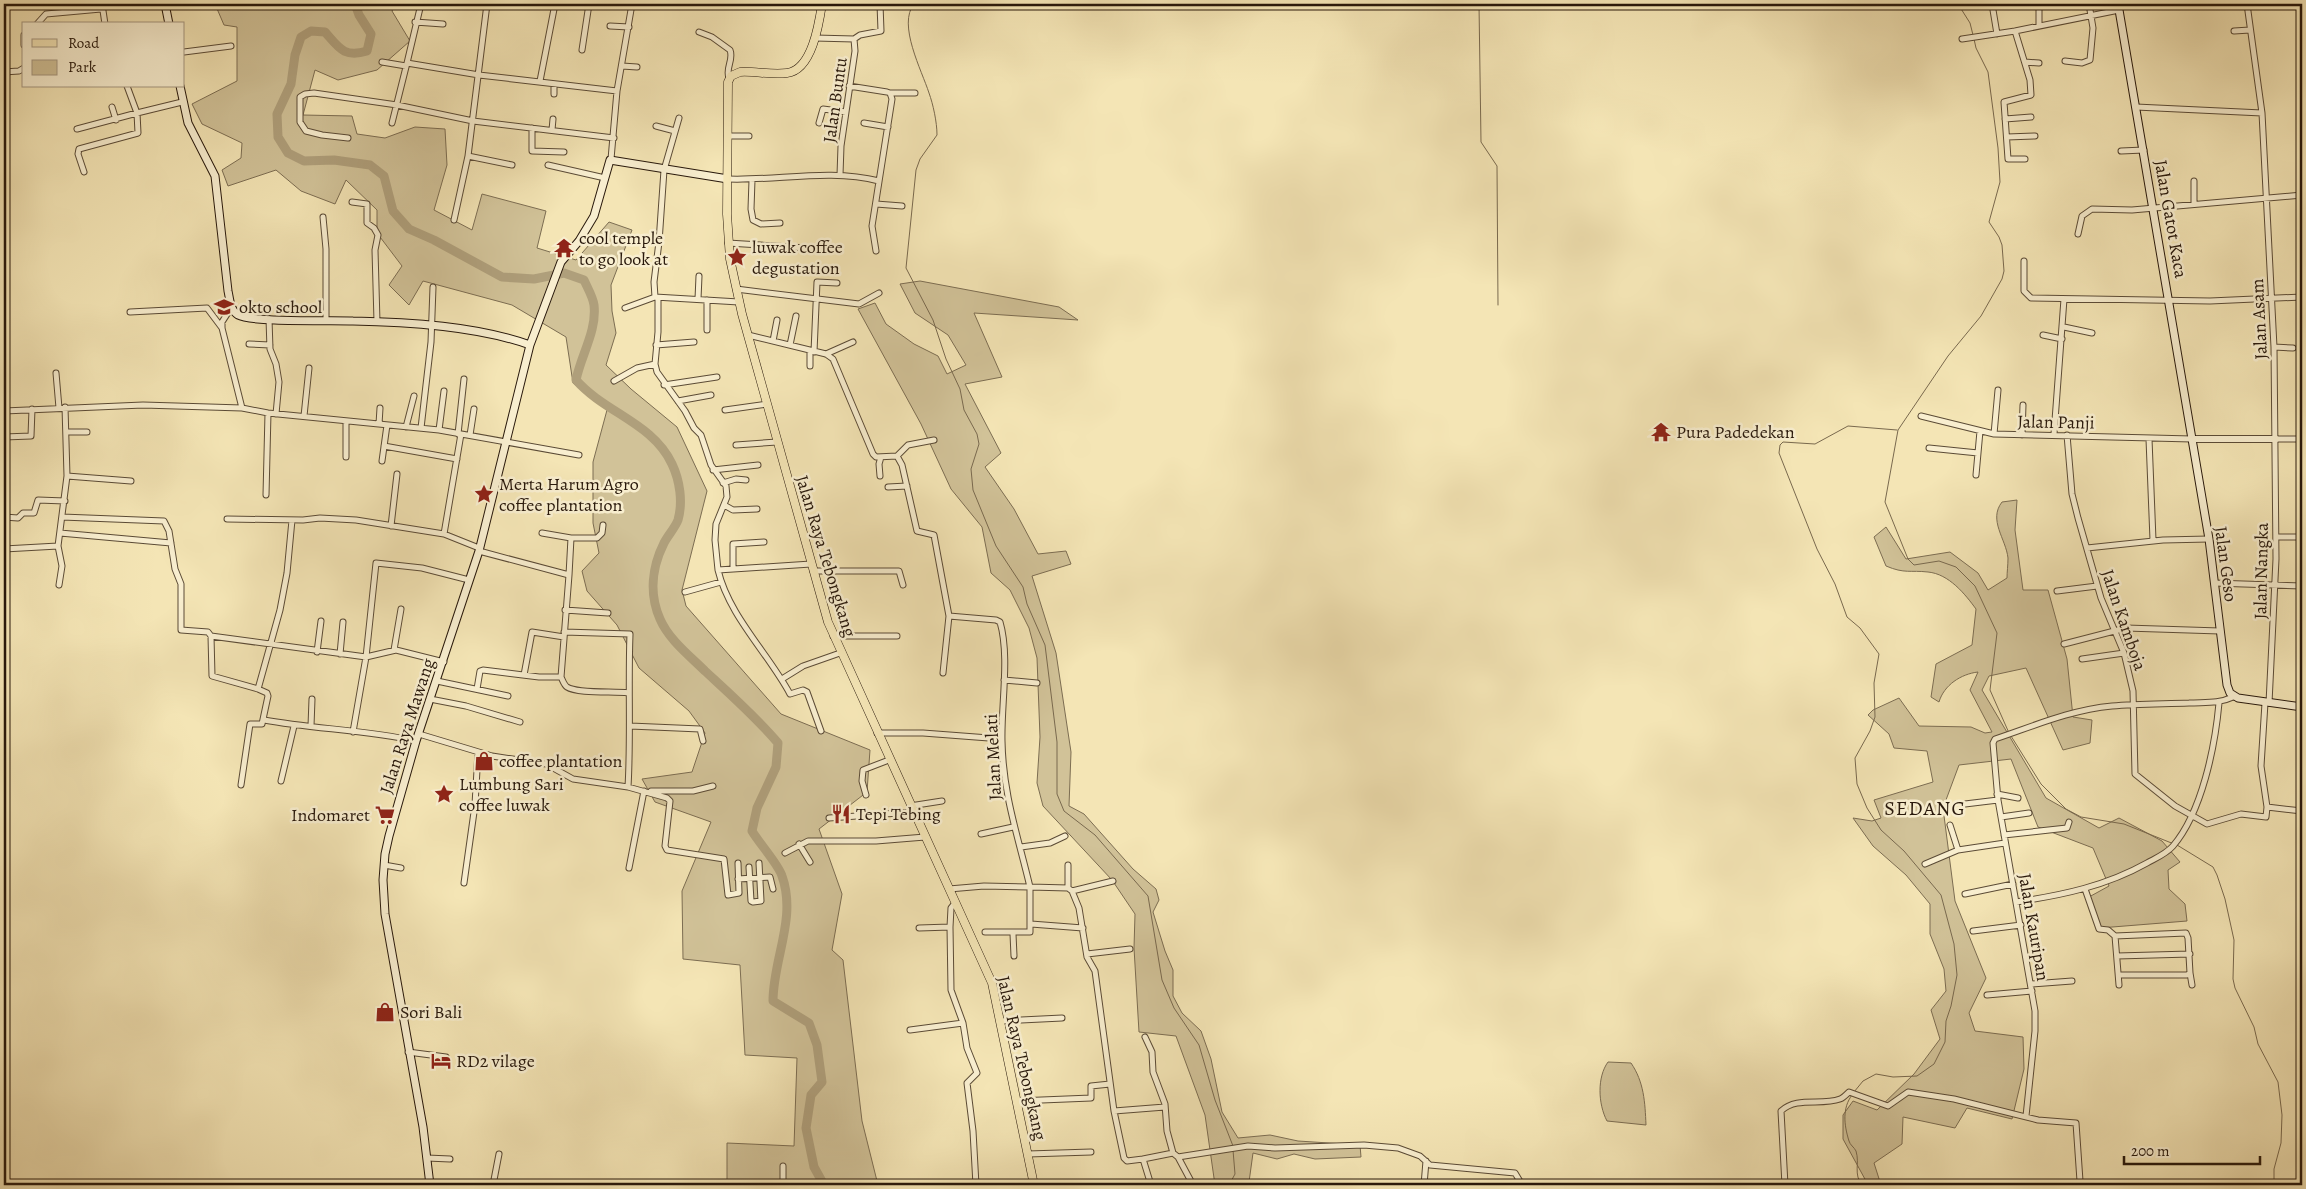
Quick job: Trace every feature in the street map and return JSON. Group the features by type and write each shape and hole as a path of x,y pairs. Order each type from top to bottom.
{"main road":[{"path":"165,4 169,22"},
{"path":"729,78 740,72 776,73 796,70 805,61 815,38 822,4"},
{"name":"Jalan Gatot Kaca","path":"2118,7 2170,300 2192,440"},
{"name":"Jalan Raya Tebongkang","path":"729,78 727,136 728,243 739,302 777,442 833,636 992,983 1034,1185"},
{"path":"180,88 188,123 215,176 228,292 233,310 244,317 432,326 486,334 530,345"},
{"path":"611,159 664,170 728,179"},
{"name":"Jalan Raya Mawang","path":"430,1185 428,1158 385,914 384,864 389,836 418,738 479,549 530,345 558,268 592,222 611,159"},
{"name":"Jalan Geso","path":"2192,440 2209,539 2220,631 2232,695"},
{"path":"2232,695 2267,703 2302,707"}],"street":[{"path":"392,123 407,64 415,22 421,4"},
{"path":"454,220 468,156 486,4"},
{"path":"540,81 554,4"},
{"path":"582,50 589,4"},
{"path":"611,159 617,91 632,4"},
{"path":"854,39 860,35 881,31 880,4"},
{"path":"1992,4 1997,34"},
{"path":"2038,25 2039,4"},
{"path":"2065,61 2082,63 2090,60 2092,15 2089,4"},
{"name":"Jalan Asam","path":"2247,4 2262,113 2274,348 2276,440"},
{"path":"39,22 46,14 102,6 105,22"},
{"path":"1962,39 2015,31 2092,15 2118,7"},
{"path":"415,22 443,24"},
{"path":"610,26 629,27"},
{"path":"2234,31 2250,30"},
{"path":"2015,31 2030,80 2031,95 2004,101 2006,137 2008,159 2025,159"},
{"path":"699,32 712,37 730,50 731,59 727,72 729,78"},
{"name":"Jalan Buntu","path":"815,38 854,39 855,51 849,86 840,175"},
{"path":"185,52 230,46"},
{"path":"382,62 617,91"},
{"path":"2024,62 2039,63"},
{"path":"622,66 637,67"},
{"path":"4,72 22,69"},
{"path":"554,84 554,94"},
{"path":"849,86 890,93 915,93"},
{"path":"84,172 78,154 79,149 138,133 137,113 128,88"},
{"path":"876,251 872,226 892,102 890,93"},
{"path":"348,138 322,135 306,130 300,122 300,98 305,94 314,94 397,105 473,121 614,138"},
{"path":"77,129 182,102"},
{"path":"112,107 116,120"},
{"path":"2136,107 2262,113"},
{"path":"820,123 823,109 846,112"},
{"path":"2005,119 2030,117"},
{"path":"679,118 664,170 654,282 657,297 658,332 655,364 664,385 701,435 714,470 727,492 716,524 714,540 721,582 743,622 792,695 803,690 807,692 822,731"},
{"path":"552,130 553,119"},
{"path":"864,123 888,127"},
{"path":"656,126 675,131"},
{"path":"532,128 532,151 564,152"},
{"path":"727,136 749,136"},
{"path":"2006,137 2036,136"},
{"path":"2121,152 2144,150"},
{"path":"468,156 512,166"},
{"path":"548,166 605,178"},
{"path":"728,179 752,180 795,175 840,175 879,181"},
{"path":"752,180 751,209 753,220 761,224 780,223"},
{"path":"2194,181 2194,203"},
{"path":"2078,234 2081,218 2089,210 2154,208 2302,195"},
{"path":"352,202 367,204 367,223 374,228 378,235 376,250 377,322"},
{"path":"876,204 902,206"},
{"path":"323,217 326,249 326,320"},
{"path":"728,243 807,248"},
{"path":"2024,261 2023,287 2027,297 2064,300 2271,300 2302,297"},
{"path":"698,299 699,276"},
{"path":"810,366 818,282 837,283"},
{"path":"421,428 432,326 434,286"},
{"path":"736,289 816,299 864,302 879,293"},
{"path":"624,308 657,297 739,302"},
{"path":"707,300 707,330"},
{"path":"2054,434 2064,327 2064,300"},
{"path":"130,312 207,308 222,328 242,408"},
{"path":"222,328 225,316 233,310"},
{"path":"790,345 796,316"},
{"path":"269,319 270,345 279,382 276,414"},
{"path":"773,341 777,320"},
{"path":"2064,327 2092,332"},
{"path":"748,335 829,355 853,342"},
{"path":"2043,335 2062,339"},
{"path":"656,345 694,342"},
{"path":"249,344 270,345"},
{"path":"2274,348 2294,348"},
{"path":"829,355 876,457 897,456 908,445 934,440"},
{"path":"614,381 637,368 655,364"},
{"path":"304,416 309,368"},
{"path":"56,373 66,432 67,476 58,546 62,566 59,585"},
{"path":"664,385 717,377"},
{"path":"444,534 457,459 464,379"},
{"path":"1994,434 1998,390"},
{"path":"439,430 444,391"},
{"path":"678,402 711,395"},
{"path":"406,426 414,396"},
{"path":"725,410 767,404"},
{"path":"4,411 143,405 242,408 276,414 439,430 579,455"},
{"path":"2022,435 2023,405"},
{"path":"379,424 380,408"},
{"path":"4,437 31,436 33,429 32,409"},
{"path":"470,435 474,409"},
{"path":"266,495 268,413"},
{"name":"Jalan Panji","path":"1920,416 1994,434 2054,434 2192,440"},
{"path":"346,421 346,456"},
{"path":"382,461 387,425"},
{"path":"1976,475 1980,431"},
{"path":"66,432 86,432"},
{"name":"Jalan Kamboja","path":"2067,435 2072,494 2097,586 2124,653 2134,705 2135,774 2154,791 2192,816"},
{"path":"2149,439 2153,540"},
{"path":"2192,440 2302,439"},
{"name":"Jalan Nangka","path":"2267,807 2261,766 2275,586 2276,440"},
{"path":"736,445 777,442"},
{"path":"384,446 457,459"},
{"path":"1929,448 1978,453"},
{"path":"897,456 902,465 916,530 921,533 934,535 949,616 943,673"},
{"path":"880,476 879,464 881,457"},
{"path":"714,470 758,465"},
{"path":"391,526 397,474"},
{"path":"67,476 131,480"},
{"path":"723,483 736,478 746,480"},
{"path":"888,487 907,486"},
{"path":"4,517 18,518 23,513 34,513 38,500 65,500"},
{"path":"724,505 732,509 757,509"},
{"path":"62,517 119,521 163,520 169,531 182,591 181,630 208,632 212,636 317,652 366,657 394,650 444,662"},
{"path":"227,519 292,520 320,518 356,520 444,534 479,549 569,575"},
{"path":"258,689 287,573 292,520"},
{"path":"542,533 571,538 597,538 602,533 603,525"},
{"path":"60,532 171,543"},
{"path":"2276,537 2302,537"},
{"path":"571,538 561,677 566,687 570,689 628,693"},
{"path":"2087,548 2153,540 2209,539"},
{"path":"734,568 733,544 764,542"},
{"path":"4,550 58,546"},
{"path":"353,732 366,657 376,563 422,568 469,580"},
{"path":"718,570 734,568 812,568 898,571 903,586"},
{"path":"685,592 721,582"},
{"path":"2214,583 2302,586"},
{"path":"2057,590 2097,586"},
{"path":"394,650 400,609"},
{"path":"565,610 608,613"},
{"name":"Jalan Melati","path":"949,616 1000,621 1004,680 1002,739 1004,785 1013,827 1021,847 1030,887 1031,924"},
{"path":"317,652 321,621"},
{"path":"340,654 343,622"},
{"path":"2064,644 2116,630 2147,627 2220,631"},
{"path":"524,675 532,632 629,634 628,693 630,726 628,787"},
{"path":"212,636 212,676 258,689 268,694 264,720 261,724 250,724 240,785"},
{"path":"833,636 897,636"},
{"path":"782,679 803,666 840,653"},
{"path":"2082,659 2124,653"},
{"path":"477,690 482,670 561,677"},
{"path":"1004,680 1037,683"},
{"path":"437,681 508,696"},
{"path":"2134,705 2219,703 2232,695"},
{"path":"310,726 312,699"},
{"path":"430,700 466,706 520,722"},
{"path":"2016,902 2085,890 2140,867 2172,847 2192,816 2207,768 2219,703"},
{"name":"Jalan Kauripan","path":"2026,1116 2035,1031 2032,991 1997,797 1992,743 2050,718 2076,711 2134,705"},
{"path":"264,720 294,726 310,726 418,738 502,758 546,764 573,779 628,787 646,792 670,801 665,846 667,850 724,859 728,895 739,893 738,863"},
{"path":"281,782 294,726"},
{"path":"630,726 700,729 703,741"},
{"path":"877,733 931,734 1002,739"},
{"path":"464,883 475,805 478,752"},
{"path":"866,795 862,781 863,770 889,760"},
{"path":"646,792 693,791 713,786"},
{"path":"629,868 646,792"},
{"path":"1965,804 1997,797 2018,798"},
{"path":"829,818 912,809 942,801"},
{"path":"2192,816 2207,824 2241,814 2266,817 2267,807 2302,811"},
{"path":"2001,817 2029,813"},
{"path":"2004,835 2067,828 2069,822"},
{"path":"1950,825 1958,850"},
{"path":"981,834 1013,827"},
{"path":"1021,847 1050,843 1065,836"},
{"path":"785,853 799,844 812,841 876,841 925,837"},
{"path":"1925,864 1958,850 2005,843"},
{"path":"799,844 810,862"},
{"path":"748,867 751,901 762,900 759,863"},
{"path":"384,864 401,868"},
{"path":"1068,864 1070,889 1079,908 1087,954 1094,968 1100,995 1110,1084 1124,1160 1248,1146 1275,1148 1364,1145 1398,1148 1420,1156 1430,1165 1514,1172 1518,1183 1540,1185"},
{"path":"738,879 770,877 773,890"},
{"path":"948,889 984,886 1070,889 1112,881"},
{"path":"1965,894 2013,884"},
{"path":"2085,890 2099,929 2108,930 2114,936 2119,985"},
{"path":"955,903 951,908 950,927 951,990 964,1023 967,1048 977,1073 967,1083 973,1130 976,1185"},
{"path":"985,932 1029,933 1031,924 1083,928"},
{"path":"1973,931 2021,925"},
{"path":"919,928 950,927"},
{"path":"2114,936 2186,933 2190,954 2192,984"},
{"path":"1014,934 1014,956"},
{"path":"1087,954 1130,949"},
{"path":"2117,956 2190,954"},
{"path":"2119,975 2190,973"},
{"path":"2031,984 2072,982"},
{"path":"1987,995 2032,991"},
{"path":"1000,1021 1062,1018"},
{"path":"910,1030 964,1023"},
{"path":"1145,1037 1152,1052 1153,1072 1165,1107 1167,1131 1176,1155 1193,1185"},
{"path":"408,1052 446,1057"},
{"path":"1017,1101 1090,1098 1091,1086 1110,1084"},
{"path":"1784,1185 1785,1156 1780,1113 1788,1105 1841,1099 1850,1092 1888,1106 1908,1092 1954,1099 2038,1120 2076,1123 2080,1181 2085,1185"},
{"path":"1114,1111 1165,1107"},
{"path":"1028,1154 1091,1152"},
{"path":"493,1185 499,1154"},
{"path":"428,1158 450,1159"},
{"path":"1143,1159 1151,1185"},
{"path":"1424,1185 1426,1161"},
{"path":"783,1166 784,1185"}],"green space":[{"path":"215,4 395,4 392,11 410,41 377,70 338,80 315,70 303,115 352,116 357,134 385,138 415,127 445,129 447,165 434,210 472,230 482,194 546,211 537,248 576,260 609,222 632,230 611,285 612,311 616,333 606,365 631,389 677,427 707,491 682,590 686,606 781,714 870,750 867,792 819,829 842,894 832,950 843,960 862,1121 878,1185 727,1185 727,1143 794,1146 797,1058 745,1055 740,965 683,959 682,891 711,822 655,802 642,779 692,772 705,733 689,711 639,668 617,625 587,591 582,571 599,553 593,523 593,462 607,410 573,383 566,337 512,305 423,281 409,305 389,285 402,266 377,233 377,210 346,180 335,204 301,191 276,170 228,186 222,170 241,158 242,143 202,124 192,104 237,81 237,27 224,25"},
{"path":"920,281 1059,307 1078,320 974,313 1002,377 965,384 1001,453 985,467 1014,509 1038,554 1066,551 1071,564 1032,576 1056,653 1071,752 1069,806 1084,814 1133,869 1156,889 1159,900 1153,912 1173,970 1173,996 1182,1013 1201,1031 1211,1059 1222,1112 1238,1138 1270,1135 1298,1141 1360,1145 1361,1157 1315,1159 1294,1154 1277,1159 1253,1153 1249,1182 1215,1185 1205,1115 1176,1036 1139,1032 1134,948 1135,914 1112,880 1043,806 1037,783 1040,737 1037,658 1029,628 1010,590 991,573 982,527 951,489 921,424 858,309 875,303 886,324 914,344 938,356 947,374 966,365 948,335 915,313 900,284"},
{"path":"2017,500 2015,530 2023,590 2048,590 2067,659 2073,717 2092,720 2090,743 2063,750 2026,668 1989,676 1982,690 2046,798 2099,828 2119,818 2162,841 2180,862 2168,870 2169,889 2185,904 2187,921 2100,928 2089,897 2109,886 2093,848 2038,827 2011,759 1959,765 1943,808 1955,901 1986,978 1969,1013 1975,1031 2023,1037 2024,1069 2012,1119 1967,1108 1955,1128 1903,1117 1902,1144 1874,1163 1881,1185 1865,1185 1866,1181 1843,1139 1843,1115 1853,1101 1877,1110 1914,1074 1940,1039 1931,1010 1946,991 1944,969 1930,934 1930,904 1906,875 1873,846 1853,818 1872,821 1881,818 1874,800 1933,782 1927,751 1894,748 1889,734 1868,715 1873,710 1899,698 1919,726 1971,727 1985,733 1992,732 1970,690 1978,672 1965,675 1954,681 1945,690 1939,702 1931,697 1936,664 1972,645 1976,609 1962,591 1943,577 1928,572 1898,570 1886,566 1874,537 1886,527 1906,559 1950,552 1978,573 1988,590 2007,578 2008,558 1997,523 1998,509 2002,502"},
{"path":"1608,1062 1631,1063 1639,1077 1643,1092 1646,1125 1607,1121 1600,1099 1600,1083 1604,1068"}],"waterway":[{"path":"355,4 359,15 371,34 367,51 359,53 347,52 338,47 325,32 311,31 301,37 295,55 291,84 277,114 278,137 288,153 304,161 334,160 370,165 384,176 393,211 409,229 434,240 502,277 534,279 564,273 584,280 594,305 594,315 591,334 576,380 601,401 653,438 664,450 675,471 680,492 680,513 677,523 664,543 657,561 653,581 654,600 660,619 674,641 752,715 778,743 776,767 757,808 752,831 780,871 786,892 786,923 774,985 773,1001 809,1023 817,1045 822,1082 811,1095 806,1128 814,1167 824,1185"},
{"path":"914,4 909,13 909,35 932,102 937,135 920,159 916,170 906,268 933,320 946,359 960,389 964,410 977,434 979,444 971,469 973,490 996,546 1023,587 1027,604 1045,645 1057,742 1057,794 1064,811 1095,835 1148,896 1162,980 1174,1008 1199,1045 1215,1100 1233,1146"},
{"path":"1479,4 1481,142 1497,166 1498,305"},
{"path":"1958,4 1970,23 1973,35"},
{"path":"1974,39 1976,48 1988,72 1998,148 2000,182 1989,222 2002,245 2004,271 2002,279 1981,316 1948,356 1898,430 1885,502 1908,559 1914,565 1939,561 1956,567 1975,586 1997,633 1990,690 2009,733"},
{"path":"1854,1092 1863,1081 1876,1074 1893,1077 1917,1076 1934,1064 1945,1042 1946,1021 1957,975 1954,944 1941,895 1904,851 1881,830 1867,808 1857,784 1855,758 1870,731 1875,717 1874,683 1879,654 1860,628 1847,617 1835,584 1817,549 1779,453 1780,445 1783,442 1815,444 1848,426 1897,430"},
{"path":"2011,736 2041,784 2066,809 2081,817 2124,824 2174,844"},
{"path":"2177,845 2213,867 2217,875 2225,899 2234,940 2233,979 2235,988 2254,1027 2258,1044 2278,1082 2282,1115 2281,1143 2274,1169 2274,1185"},
{"path":"1852,1095 1845,1111 1845,1123 1847,1135 1856,1151 1857,1173 1862,1185"},
{"path":"1229,1185 1235,1174 1233,1150"}],"place":[{"name":"cool temple to go look at","path":"564,248"},
{"name":"luwak coffee degustation","path":"737,257"},
{"name":"okto school","path":"224,307"},
{"name":"Pura Padedekan","path":"1661,432"},
{"name":"Merta Harum Agro coffee plantation","path":"484,494"},
{"name":"coffee plantation","path":"484,761"},
{"name":"Lumbung Sari coffee luwak","path":"444,794"},
{"name":"Tepi Tebing","path":"841,814"},
{"name":"Indomaret","path":"385,815"},
{"name":"Sori Bali","path":"385,1012"},
{"name":"RD2 vilage","path":"441,1061"}],"district":[{"name":"SEDANG","path":"1925,808"}]}
